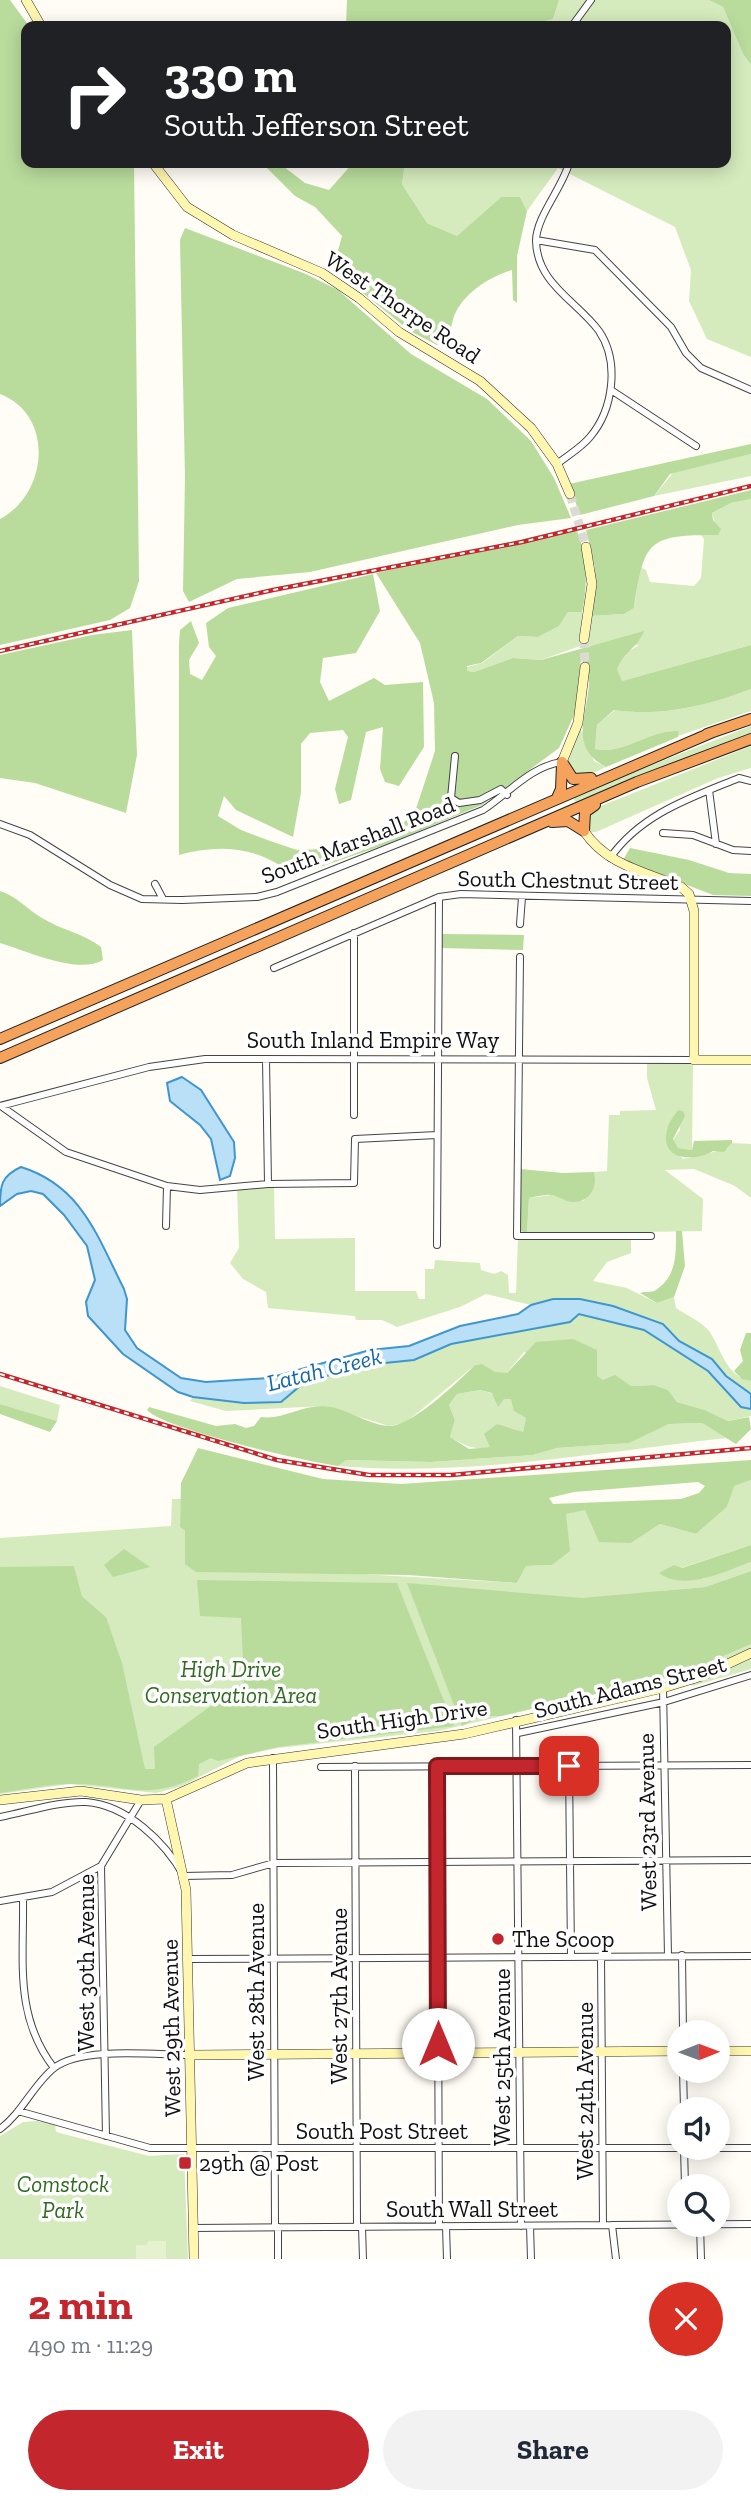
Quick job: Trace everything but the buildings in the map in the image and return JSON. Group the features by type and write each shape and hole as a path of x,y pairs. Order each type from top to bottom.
{"highway":[{"path":"0,1039 237,939 557,798 751,719"},
{"path":"562,762 569,776 584,781 680,742 713,733"},
{"path":"0,1058 159,989 169,993 251,951 533,827 751,739"},
{"path":"584,831 583,817 591,807 702,757"},
{"path":"557,798 561,789 562,762"},
{"path":"533,827 568,821 584,831"},
{"path":"159,989 161,976 237,939"}],"street":[{"path":"26,0 38,21"},
{"path":"576,21 591,0"},
{"name":"West Thorpe Road","path":"157,168 187,207 233,235 322,273 409,339 480,381 531,428 557,464 570,494"},
{"path":"557,464 589,438 605,412 611,390 609,360 599,332 553,286 542,267 536,240 567,168"},
{"path":"536,240 595,250 671,327 686,353 701,368 751,390"},
{"path":"611,390 696,446"},
{"path":"584,639 592,584 586,547"},
{"path":"562,762 578,723 585,667"},
{"path":"455,756 451,798 459,803 480,800 501,789 507,795"},
{"name":"South Marshall Road","path":"0,824 30,835 110,885 142,899 257,897 277,892 483,810 507,795 537,768 562,762"},
{"path":"610,858 626,836 650,817 739,778 749,780"},
{"path":"709,790 716,844"},
{"path":"584,831 597,848 610,858 681,887 692,900 694,1060"},
{"path":"663,833 693,835 733,850 751,850"},
{"path":"155,884 163,899"},
{"name":"South Chestnut Street","path":"274,968 439,897 461,894 751,901"},
{"path":"437,1245 439,897"},
{"path":"520,925 522,897"},
{"path":"354,933 354,1115"},
{"path":"520,957 517,1236 651,1236"},
{"name":"South Inland Empire Way","path":"1,1106 149,1067 205,1059 751,1060"},
{"path":"266,1059 268,1184"},
{"path":"1,1106 66,1152 167,1186 200,1189 268,1184 354,1183 355,1139 437,1135"},
{"path":"166,1226 167,1186"},
{"name":"South High Drive","path":"0,1800 81,1791 141,1800 166,1799 247,1763 464,1734 663,1688 702,1676 751,1653"},
{"name":"South Adams Street","path":"518,1733 664,1702 751,1675"},
{"name":"West 23rd Avenue","path":"663,1688 668,1956"},
{"name":"West 25th Avenue","path":"516,1720 521,2226"},
{"name":"West 28th Avenue","path":"273,1758 278,2259"},
{"path":"321,1766 751,1765"},
{"name":"West 27th Avenue","path":"355,1766 357,2149 363,2259"},
{"path":"437,1766 438,2148 447,2259"},
{"path":"569,1766 571,1956"},
{"path":"21,1797 23,1813"},
{"name":"West 29th Avenue","path":"166,1799 184,1875 189,1959 194,2259"},
{"name":"West 30th Avenue","path":"106,2136 101,1866 141,1800"},
{"path":"0,1817 88,1802 112,1809 131,1819 162,1846 184,1875 232,1875 274,1863 751,1860"},
{"path":"0,1900 23,1899 52,1892 101,1866"},
{"path":"23,1899 23,1996 28,2022 39,2049 54,2068"},
{"path":"682,1955 683,2020"},
{"name":"West 24th Avenue","path":"601,1956 603,2225"},
{"path":"189,1959 751,1956"},
{"path":"1,2125 18,2111 54,2068 77,2058 104,2055 667,2051"},
{"path":"730,2051 751,2051"},
{"name":"South Post Street","path":"18,2111 150,2148 667,2148"},
{"name":"South Post Street","path":"730,2147 751,2147"},
{"name":"South Wall Street","path":"730,2224 751,2224"},
{"path":"612,2225 616,2259"},
{"name":"South Wall Street","path":"193,2228 667,2225"},
{"path":"530,2226 531,2259"},
{"path":"701,2237 701,2259"}],"green space":[{"path":"0,0 10,0 25,21 21,21 21,168 134,168 139,581 130,608 110,620 0,645 0,519 16,507 28,492 36,474 39,455 37,436 30,419 18,404 0,394"},
{"path":"347,0 559,0 553,19 546,21 346,21"},
{"path":"559,0 709,0 723,7 729,21 546,21 553,19"},
{"path":"709,0 751,0 751,65 743,54 723,7"},
{"path":"731,26 743,54 751,65 751,357 707,339 689,301 691,270 675,227 558,168 731,168"},
{"path":"267,168 286,168 305,183 329,190 349,168 404,168 402,184 427,223 457,236 501,197 520,197 527,211 517,256 517,303 513,300 512,270 489,280 475,289 458,308 447,336 437,345 410,331 333,269 342,236 315,207 295,196"},
{"path":"404,168 558,168 527,211 520,197 501,197 457,236 427,223 402,184"},
{"path":"185,228 306,274 338,290 411,354 487,399 531,441 554,478 571,518 518,525 310,572 237,579 189,602 183,591 185,477 180,240"},
{"path":"751,444 751,454 670,474 654,496 580,515 569,484"},
{"path":"751,454 751,476 654,496 673,473"},
{"path":"751,490 751,499 731,503 712,513 713,520 721,529 718,535 677,537 654,546 642,567 634,608 624,614 591,616 595,568 586,530"},
{"path":"751,499 751,645 622,681 616,669 621,656 639,645 580,646 541,660 513,658 474,672 467,671 467,667 482,663 518,636 538,637 559,626 568,612 582,612 581,640 591,616 624,614 634,608 640,567 646,570 650,582 694,586 701,578 704,539 701,535 718,535 712,513 731,503"},
{"path":"575,527 586,569 582,612 568,612 559,626 538,637 518,636 481,663 467,666 467,671 474,672 513,658 541,660 644,631 617,669 622,681 751,645 751,689 718,700 666,711 614,710 597,725 595,749 617,748 657,734 679,731 678,737 606,767 595,760 584,744 583,725 589,679 588,665 581,660 575,713 559,748 482,805 387,844 294,876 268,859 240,850 210,849 179,855 180,630 191,621 199,643 189,660 190,674 202,680 216,656 209,647 206,623 228,608 373,574 380,611 356,653 323,658 320,682 329,701 374,678 385,685 423,682 424,747 399,786 385,782 380,769 383,727 366,732 351,800 339,804 335,789 348,737 343,730 310,733 301,744 301,792 293,837 236,810 224,796 218,816 241,830 297,850 324,849 402,824 415,812 435,751 434,703 420,643 376,573"},
{"path":"132,630 137,755 126,813 35,783 0,778 0,655 92,635"},
{"path":"751,689 751,711 678,736 679,731 668,731 617,748 595,749 597,725 615,710 666,711 718,700"},
{"path":"751,726 751,733 575,802 573,796"},
{"path":"580,727 594,761 606,767 583,776 569,771 568,761"},
{"path":"751,746 751,768 718,778 596,832 588,832 586,827 591,810"},
{"path":"630,848 689,860 729,873 751,874 751,896 713,895 623,860"},
{"path":"0,891 49,922 94,942 101,947 103,960 93,964 67,963 0,943"},
{"path":"442,934 524,935 523,950 442,948"},
{"path":"647,1063 693,1063 692,1150 678,1148 673,1140 680,1130 678,1110 667,1129 666,1140 683,1159 727,1149 732,1143 751,1144 751,1198 735,1186 694,1169 665,1170 703,1199 702,1231 527,1234 529,1198 551,1195 583,1201 593,1188 594,1172 607,1171 609,1115 620,1115 620,1111 656,1110 647,1078"},
{"path":"678,1110 683,1111 685,1116 673,1139 678,1148 692,1150 694,1141 732,1140 732,1143 724,1152 713,1151 697,1157 673,1153 668,1148 667,1130"},
{"path":"520,1169 563,1173 594,1172 594,1188 588,1197 578,1202 549,1195 529,1198 527,1234 519,1230"},
{"path":"274,1186 275,1239 355,1238 355,1291 416,1291 419,1299 425,1299 425,1269 434,1269 435,1260 480,1263 481,1270 494,1274 501,1271 508,1275 509,1293 516,1293 518,1239 631,1239 631,1253 607,1262 593,1281 627,1288 657,1303 674,1297 676,1308 709,1331 730,1368 751,1381 751,1394 726,1376 712,1359 679,1341 663,1324 553,1299 531,1305 486,1294 460,1307 397,1327 382,1320 356,1320 355,1316 268,1308 266,1292 243,1279 230,1263 239,1248 237,1188"},
{"path":"676,1231 682,1231 685,1266 674,1297 657,1303 640,1293 656,1290 668,1278 674,1264"},
{"path":"579,1314 644,1330 708,1371 741,1407 751,1409 751,1416 728,1421 705,1410 677,1402 668,1390 654,1385 631,1386 603,1380 524,1352 507,1373 495,1373 482,1364 475,1365 405,1423 389,1426 324,1406 226,1411 190,1401 193,1397 244,1403 280,1402 305,1382 365,1365 414,1360 451,1344 570,1322"},
{"path":"746,1333 751,1333 751,1381 742,1379 734,1371 743,1361 740,1350"},
{"path":"573,1339 597,1350 597,1376 603,1380 615,1375 631,1386 654,1385 668,1390 677,1402 705,1410 728,1421 749,1417 751,1429 736,1444 702,1423 669,1424 629,1443 557,1448 533,1455 431,1462 346,1460 338,1466 207,1435 159,1418 147,1410 149,1407 216,1426 235,1424 246,1428 254,1426 261,1417 276,1417 323,1406 389,1426 422,1411 475,1365 482,1364 495,1372 507,1373 536,1342","holes":["480,1390 492,1393 498,1407 504,1399 511,1399 514,1411 526,1418 523,1432 497,1424 484,1434 490,1447 469,1449 450,1437 455,1420 449,1405 457,1394"]},
{"path":"0,1386 60,1405 57,1421 0,1404"},
{"path":"480,1390 511,1399 526,1418 523,1432 487,1448 471,1447 450,1437 455,1420 449,1405 457,1394"},
{"path":"0,1404 57,1421 50,1432 0,1414"},
{"path":"702,1423 727,1438 484,1466 386,1469 338,1466 346,1460 431,1462 533,1455 557,1448 628,1443 669,1424"},
{"path":"198,1448 323,1479 401,1484 751,1460 751,1480 734,1486 727,1507 696,1534 660,1524 631,1543 599,1542 585,1510 566,1514 570,1551 552,1565 526,1566 517,1583 408,1575 196,1572 185,1564 185,1531 180,1527 181,1483","holes":["698,1482 705,1486 699,1493 681,1499 553,1504 549,1498 574,1492"]},
{"name":"High Drive Conservation Area","path":"751,1480 751,1545 681,1568 674,1565 703,1579 751,1562 751,1571 705,1587 661,1591 751,1589 751,1669 693,1686 679,1675 438,1731 278,1748 240,1756 182,1786 156,1793 69,1784 0,1794 0,1652 106,1617 82,1596 74,1567 0,1567 0,1538 171,1526 172,1499 181,1499 180,1527 185,1531 185,1564 517,1583 526,1566 552,1565 565,1514 585,1509 631,1543 660,1524 696,1534 727,1507 733,1486"},
{"path":"751,1545 751,1562 705,1578 681,1581 659,1573 674,1565 682,1568"},
{"path":"124,1549 150,1567 113,1577 104,1565"},
{"path":"74,1566 82,1596 106,1617 122,1663 145,1769 155,1769 154,1747 244,1682 241,1618 200,1616 197,1580 397,1583 454,1726 278,1747 218,1761 211,1758 199,1764 198,1776 164,1789 134,1790 71,1784 0,1793 0,1567"},
{"path":"751,1571 751,1644 684,1673 500,1716 482,1716 462,1726 407,1583 582,1598 705,1587"},
{"name":"Comstock Park","path":"37,2121 55,2125 56,2132 149,2156 184,2154 188,2259 0,2259 0,2136 23,2122"},
{"path":"148,2241 166,2241 166,2259 136,2259 136,2245 147,2245"}],"water":[{"path":"182,1077 201,1090 234,1142 235,1158 230,1176 220,1180 211,1139 200,1125 170,1101 167,1083"},
{"name":"Latah Creek","path":"21,1167 59,1187 85,1215 124,1289 127,1299 125,1330 137,1348 181,1378 206,1382 269,1378 370,1350 409,1346 460,1326 518,1314 531,1305 553,1299 580,1299 613,1306 663,1324 679,1341 712,1359 726,1376 751,1394 751,1409 741,1407 708,1371 644,1330 579,1314 570,1322 451,1344 414,1360 365,1365 305,1382 281,1402 244,1403 193,1397 178,1392 123,1354 88,1316 86,1302 95,1280 87,1246 64,1215 43,1194 31,1191 17,1194 0,1206 3,1182 9,1174"}],"tunnel":[{"path":"570,494 586,547"},
{"path":"584,639 585,667"}],"railway":[{"path":"0,651 273,590 522,542 751,486"},
{"path":"0,1374 277,1460 369,1475 451,1475 751,1448"}],"place":[{"name":"The Scoop","path":"498,1939"},
{"name":"29th @ Post","path":"185,2163"}],"route":[{"path":"438,2044 437,1766 569,1766"}]}
